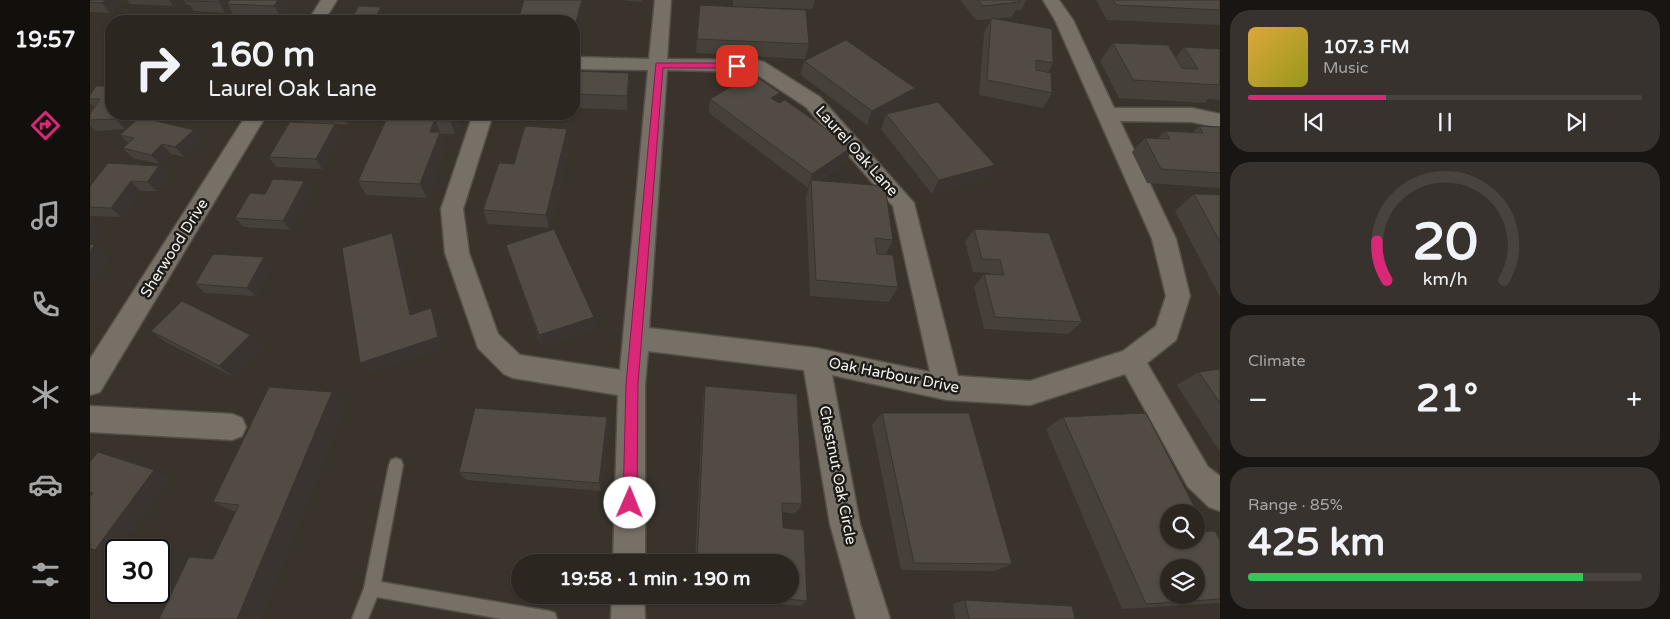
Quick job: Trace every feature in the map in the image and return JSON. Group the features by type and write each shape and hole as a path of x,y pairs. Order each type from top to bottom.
{"street":[{"path":"320,15 329,0"},
{"path":"629,554 632,384 663,0"},
{"name":"Oak Harbour Drive","path":"636,338 816,360 946,388 1030,393 1131,360 1167,332 1178,296 1164,239 1064,20 1052,0"},
{"name":"Laurel Oak Lane","path":"580,63 757,66 813,102 903,203 946,388"},
{"path":"1106,114 1192,115 1220,121"},
{"name":"Sherwood Drive","path":"90,383 253,120"},
{"path":"482,120 452,209 457,253 487,340 513,366 572,377 632,384"},
{"name":"Chestnut Oak Circle","path":"816,360 845,524 873,619"},
{"path":"1131,360 1198,477 1220,496"},
{"path":"90,419 232,427"},
{"path":"628,604 628,619"}],"lane":[{"path":"360,619 372,588 396,464"},
{"path":"372,588 549,619"}],"building":[{"path":"90,0 105,0 102,3 90,2"},
{"path":"188,0 220,0 219,2"},
{"path":"230,0 278,0 274,6 227,4"},
{"path":"524,0 582,0 578,15 520,15"},
{"path":"978,0 1018,0 1020,2 983,6"},
{"path":"1113,0 1220,0 1220,10 1116,5"},
{"path":"700,5 806,10 809,44 697,39"},
{"path":"359,6 381,7 376,15 354,15"},
{"path":"991,18 1052,29 1053,63 1036,60 1036,70 1051,73 1052,93 987,80"},
{"path":"846,40 915,88 872,111 804,61"},
{"path":"1113,43 1168,45 1182,68 1198,69 1184,47 1220,49 1220,85 1133,80"},
{"path":"580,71 629,73 627,96 580,94"},
{"path":"753,74 780,93 771,98 779,103 785,100 852,147 812,174 710,99"},
{"path":"96,86 105,86 105,119 90,120 90,114 100,99 90,99 90,95"},
{"path":"938,102 995,165 939,180 886,114"},
{"path":"137,120 152,120 194,130 175,147 162,144 151,155 123,148 134,138 120,135"},
{"path":"386,120 435,120 430,132 440,132 420,184 358,181"},
{"path":"290,122 335,124 316,159 269,157"},
{"path":"525,126 567,129 546,215 483,210 499,163 514,164"},
{"path":"1199,126 1220,127 1220,173 1161,169 1145,138 1170,139 1165,131 1203,133"},
{"path":"108,163 159,166 147,182 131,181 111,208 90,207 90,186"},
{"path":"273,179 304,181 283,221 235,218 250,193 265,194"},
{"path":"811,180 885,186 893,240 875,238 877,254 893,255 898,287 816,280"},
{"path":"1194,194 1220,195 1220,242"},
{"path":"554,229 594,317 539,335 506,245"},
{"path":"974,229 1049,233 1082,322 995,317 984,274 1004,275 1000,260 982,259"},
{"path":"392,233 410,315 431,308 438,337 360,363 342,248"},
{"path":"90,244 95,245 90,251"},
{"path":"213,254 264,257 247,288 195,284"},
{"path":"182,301 250,335 219,366 151,331"},
{"path":"1220,369 1220,403 1199,372"},
{"path":"705,386 797,394 802,504 782,503 783,528 804,530 807,601 799,600 799,554 697,554"},
{"path":"269,387 332,392 237,619 159,619 166,604 170,604 170,596 189,557 213,559 239,505 213,502"},
{"path":"475,408 607,417 599,483 459,472"},
{"path":"882,413 969,413 1012,564 914,563"},
{"path":"1146,413 1193,504 1160,504 1160,549 1205,549 1205,532 1215,531 1220,541 1220,599 1205,600 1205,559 1160,559 1160,603 1146,604 1063,417"},
{"path":"98,452 154,470 95,550 90,548 90,497 93,493 90,492 90,462"},
{"path":"965,600 1072,606 1075,619 969,619"}],"route":[{"path":"630,503 632,384 659,65 737,66"}]}
